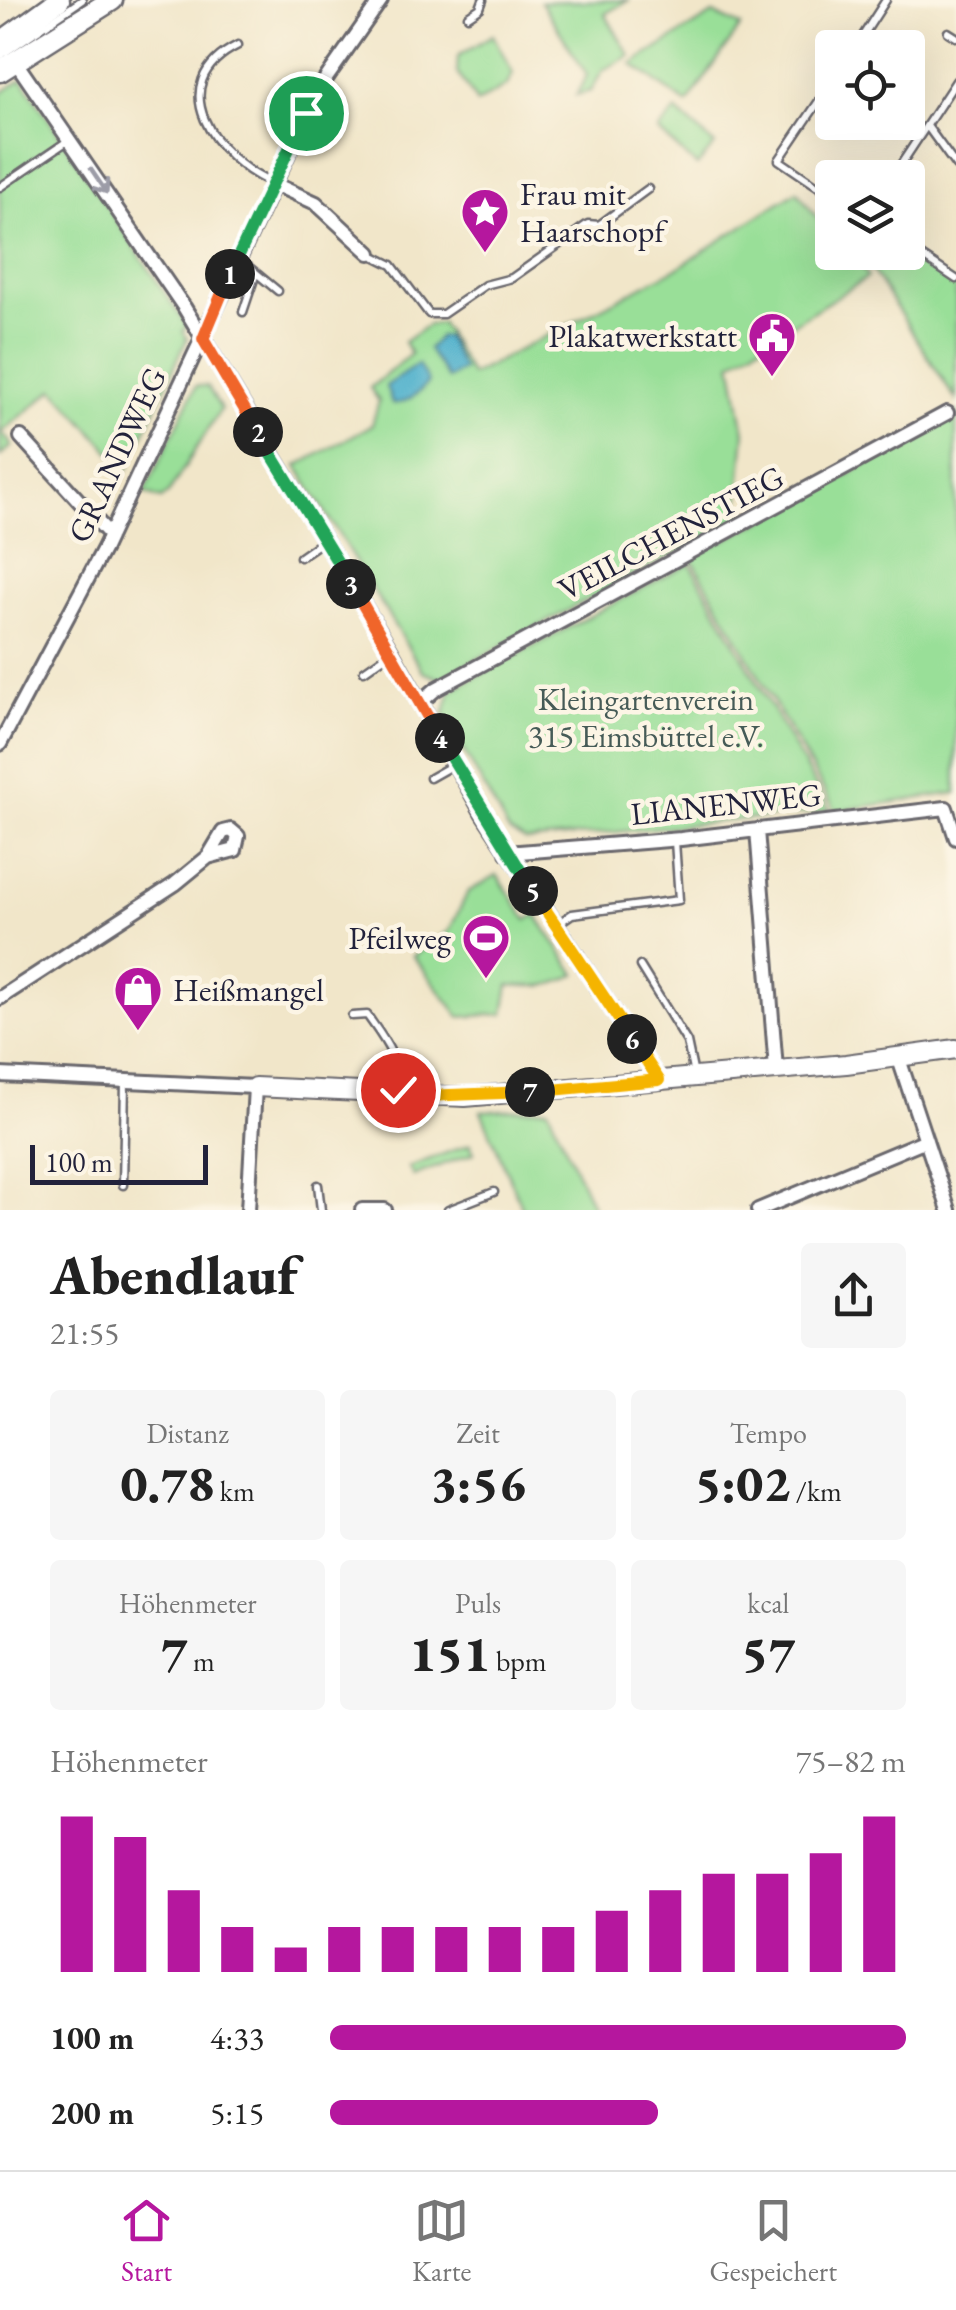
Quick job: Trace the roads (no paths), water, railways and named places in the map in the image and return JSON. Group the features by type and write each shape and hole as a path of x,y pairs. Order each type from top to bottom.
{"main road":[{"path":"0,43 59,0"},
{"path":"5,63 112,0"}],"street":[{"name":"GRANDWEG","path":"0,744 110,534 328,71 381,0"},
{"path":"5,63 70,139 203,339 392,652 507,853 659,1080"},
{"path":"272,183 316,203 370,254"},
{"name":"VEILCHENSTIEG","path":"421,702 436,689 947,413"},
{"path":"20,437 110,534"},
{"name":"LIANENWEG","path":"507,853 674,840 946,808 956,838"},
{"path":"758,830 776,1069"},
{"path":"0,998 183,878 208,856"},
{"path":"0,1074 398,1097 510,1094 956,1050"},
{"path":"898,1058 950,1210"},
{"path":"248,1210 255,1087"},
{"path":"758,1210 926,1140"},
{"path":"362,1210 386,1210"}],"lane":[{"path":"36,17 73,0"},
{"path":"5,63 82,0"},
{"path":"468,16 480,8 483,0"},
{"path":"867,30 886,0"},
{"path":"948,32 956,37"},
{"path":"238,46 206,69 200,90 202,116 236,163 272,183"},
{"path":"904,160 956,82"},
{"path":"815,108 779,160 815,184"},
{"path":"927,126 956,166"},
{"path":"0,187 70,139"},
{"path":"370,254 392,265 429,314 442,314 485,285 512,278 588,224 599,225 648,189"},
{"path":"237,258 278,291"},
{"path":"925,258 956,279"},
{"path":"243,312 256,273"},
{"path":"300,557 324,540"},
{"path":"364,671 392,652"},
{"path":"430,778 454,764"},
{"path":"555,925 572,914 679,900 674,840"},
{"path":"640,966 687,1042 694,1076"},
{"path":"352,1016 367,1016 392,1050 399,1065 398,1097"},
{"path":"122,1184 125,1081"},
{"path":"318,1185 322,1210"},
{"path":"448,1210 494,1192"}],"water":[{"path":"440,336 446,337 463,369 448,379 428,349"},
{"path":"418,364 428,382 412,397 392,403 386,386"}],"place":[{"name":"Frau mit Haarschopf","path":"485,254"},
{"name":"Plakatwerkstatt","path":"772,378"},
{"name":"Pfeilweg","path":"486,980"},
{"name":"Heißmangel","path":"138,1032"}],"park label":[{"name":"Kleingartenverein 315 Eimsbüttel e.V.","path":"646,718"}]}
